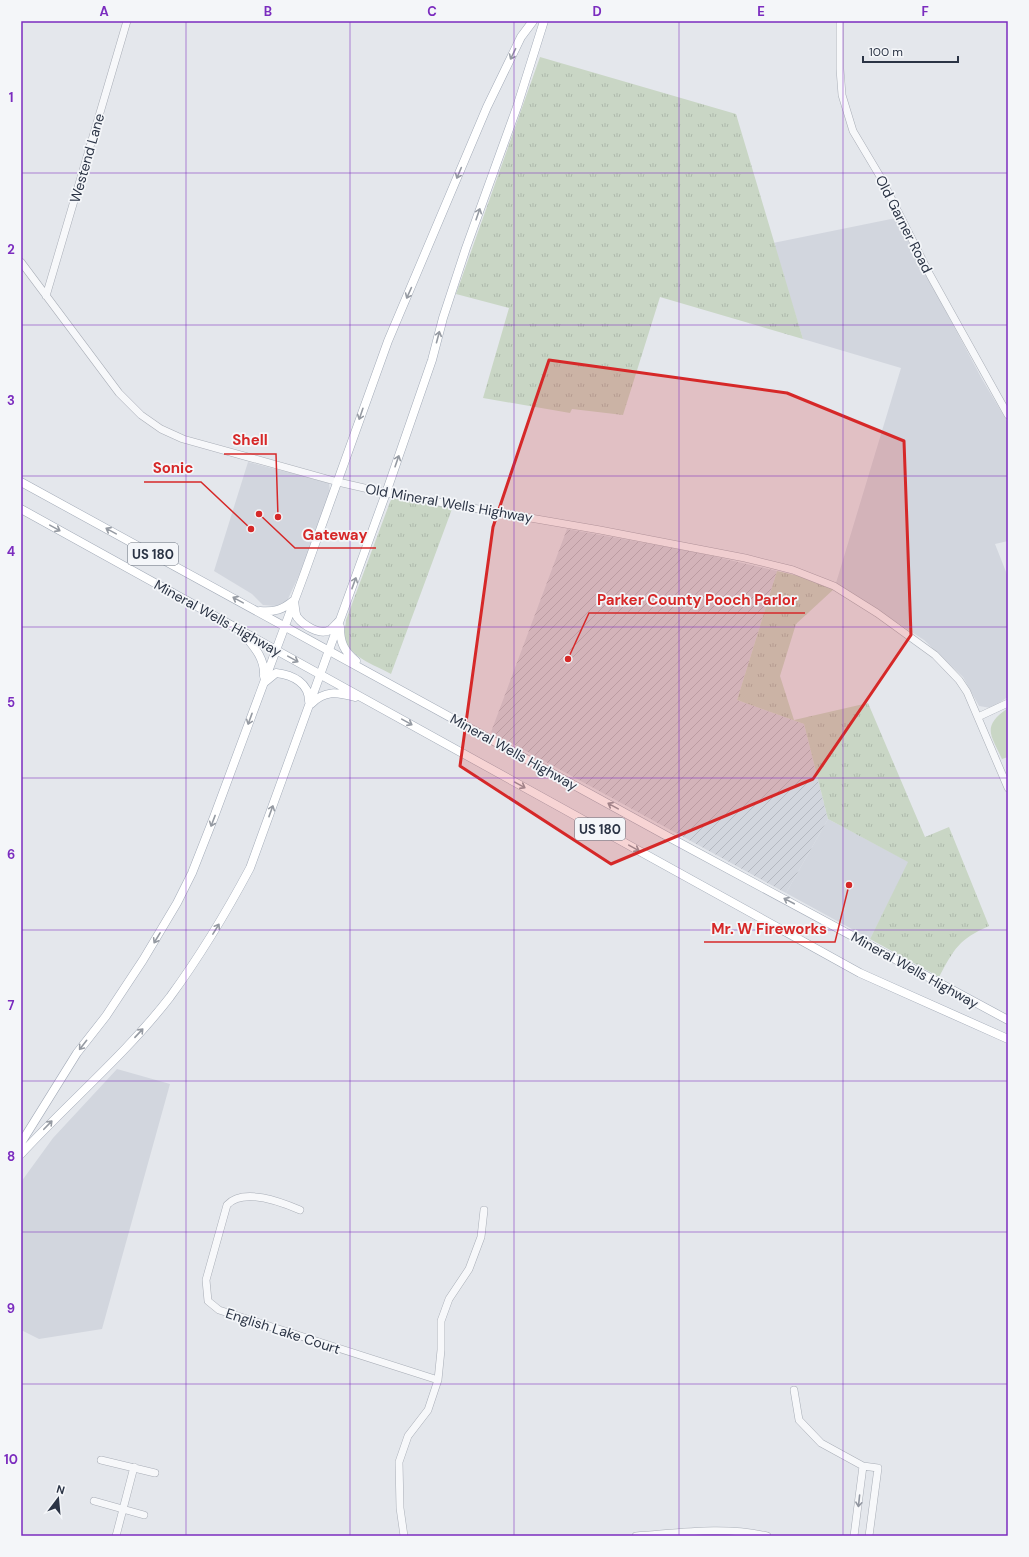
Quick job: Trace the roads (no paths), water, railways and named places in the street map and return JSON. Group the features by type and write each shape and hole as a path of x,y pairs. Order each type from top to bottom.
{"main road":[{"path":"21,1143 77,1053 106,1016 143,960 177,903 208,832 264,683 388,341 487,107 521,37 533,21"},
{"path":"21,1154 143,1029 169,997 203,950 250,868 386,493 432,360 443,318 466,248 517,107 544,21"},
{"name":"Mineral Wells Highway","path":"21,482 658,831 1008,1020"},
{"name":"Mineral Wells Highway","path":"21,509 860,973 1008,1040"},
{"path":"256,610 277,611 284,609 294,601"},
{"path":"294,601 296,615 303,624 314,629 323,631 330,630 341,620"},
{"path":"341,620 340,637 343,648 368,671"},
{"path":"240,629 262,659 264,667 264,683"},
{"path":"264,683 276,673 284,674 299,680 306,688 309,696 309,706"},
{"path":"309,706 318,697 328,692 337,692 369,701"}],"street":[{"name":"Westend Lane","path":"46,296 127,21"},
{"name":"Old Garner Road","path":"840,21 840,69 842,95 853,131 881,178 933,282 1008,414"},
{"name":"Old Mineral Wells Highway","path":"21,262 119,393 141,415 161,429 206,446 338,482 386,493 600,530 745,558 793,570 834,586 877,613 935,655 963,686 978,717 1008,788"},
{"path":"978,717 1008,703"},
{"name":"English Lake Court","path":"300,1210 254,1196 243,1196 232,1200 227,1205 206,1280 208,1301 219,1310 438,1380"},
{"path":"404,1536 400,1508 398,1462 408,1436 428,1410 438,1380 441,1321 449,1299 470,1265 481,1237 484,1210"},
{"path":"794,1390 799,1420 821,1443 863,1466 878,1468 869,1536"},
{"path":"101,1460 155,1473"},
{"path":"854,1536 863,1466"},
{"path":"116,1536 134,1467"},
{"path":"94,1501 144,1515"},
{"path":"636,1536 696,1531 732,1531 767,1536"}],"place":[{"name":"Gateway","path":"259,514"},
{"name":"Shell","path":"278,517"},
{"name":"Sonic","path":"251,529"},
{"name":"Parker County Pooch Parlor","path":"568,659"},
{"name":"Mr. W Fireworks","path":"849,885"}]}
